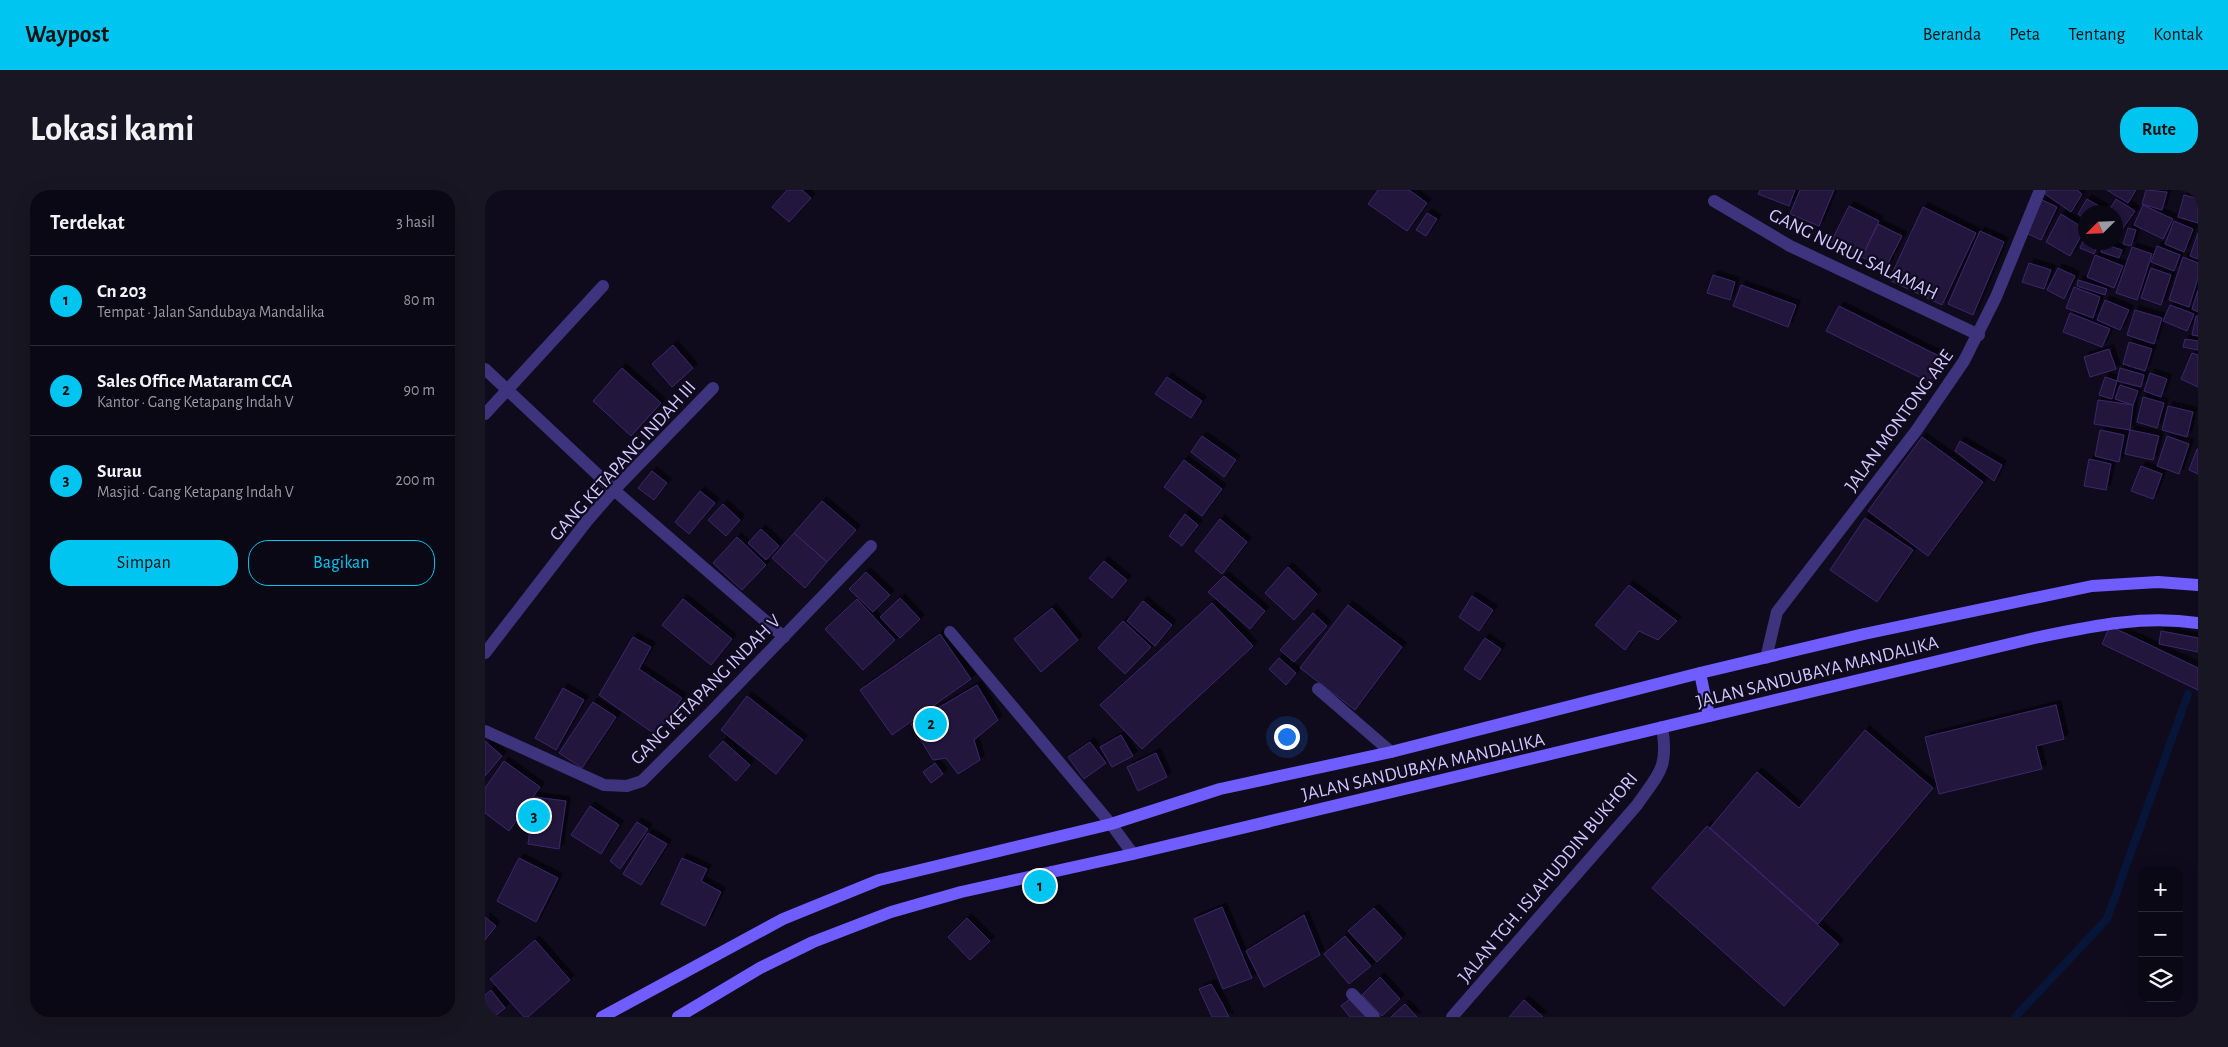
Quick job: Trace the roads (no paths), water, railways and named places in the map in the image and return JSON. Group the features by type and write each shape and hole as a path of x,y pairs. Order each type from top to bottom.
{"main road":[{"path":"602,1017 783,919 879,880 1111,824 1220,789 1391,752 1700,673 1864,634 2092,586 2158,582 2198,585"},
{"name":"JALAN SANDUBAYA MANDALIKA","path":"678,1017 760,968 795,951 891,912 961,892 1133,854 2039,636 2099,624 2144,619 2198,623"},
{"path":"1700,673 1709,716"}],"street":[{"name":"JALAN MONTONG ARE","path":"1766,658 1777,612 1926,417 1964,361 1979,335 2040,190"},
{"name":"GANG NURUL SALAMAH","path":"1715,201 1790,246 1979,335"},
{"path":"485,414 603,286"},
{"path":"485,370 614,490 784,637"},
{"name":"GANG KETAPANG INDAH III","path":"488,644 614,490 713,388"},
{"name":"GANG KETAPANG INDAH V","path":"485,731 597,782 612,786 627,786 648,776 871,546"},
{"path":"951,632 1111,824 1133,854"},
{"path":"1318,688 1391,752"},
{"name":"JALAN TGH. ISLAHUDDIN BUKHORI","path":"1452,1017 1637,805 1663,766 1665,747 1662,727"},
{"path":"1352,994 1374,1017"}],"waterway":[{"path":"2015,1017 2107,919 2188,694"}],"place":[{"name":"Sales Office Mataram CCA","path":"931,724"},
{"name":"Surau","path":"534,816"},
{"name":"Cn 203","path":"1040,886"}]}
